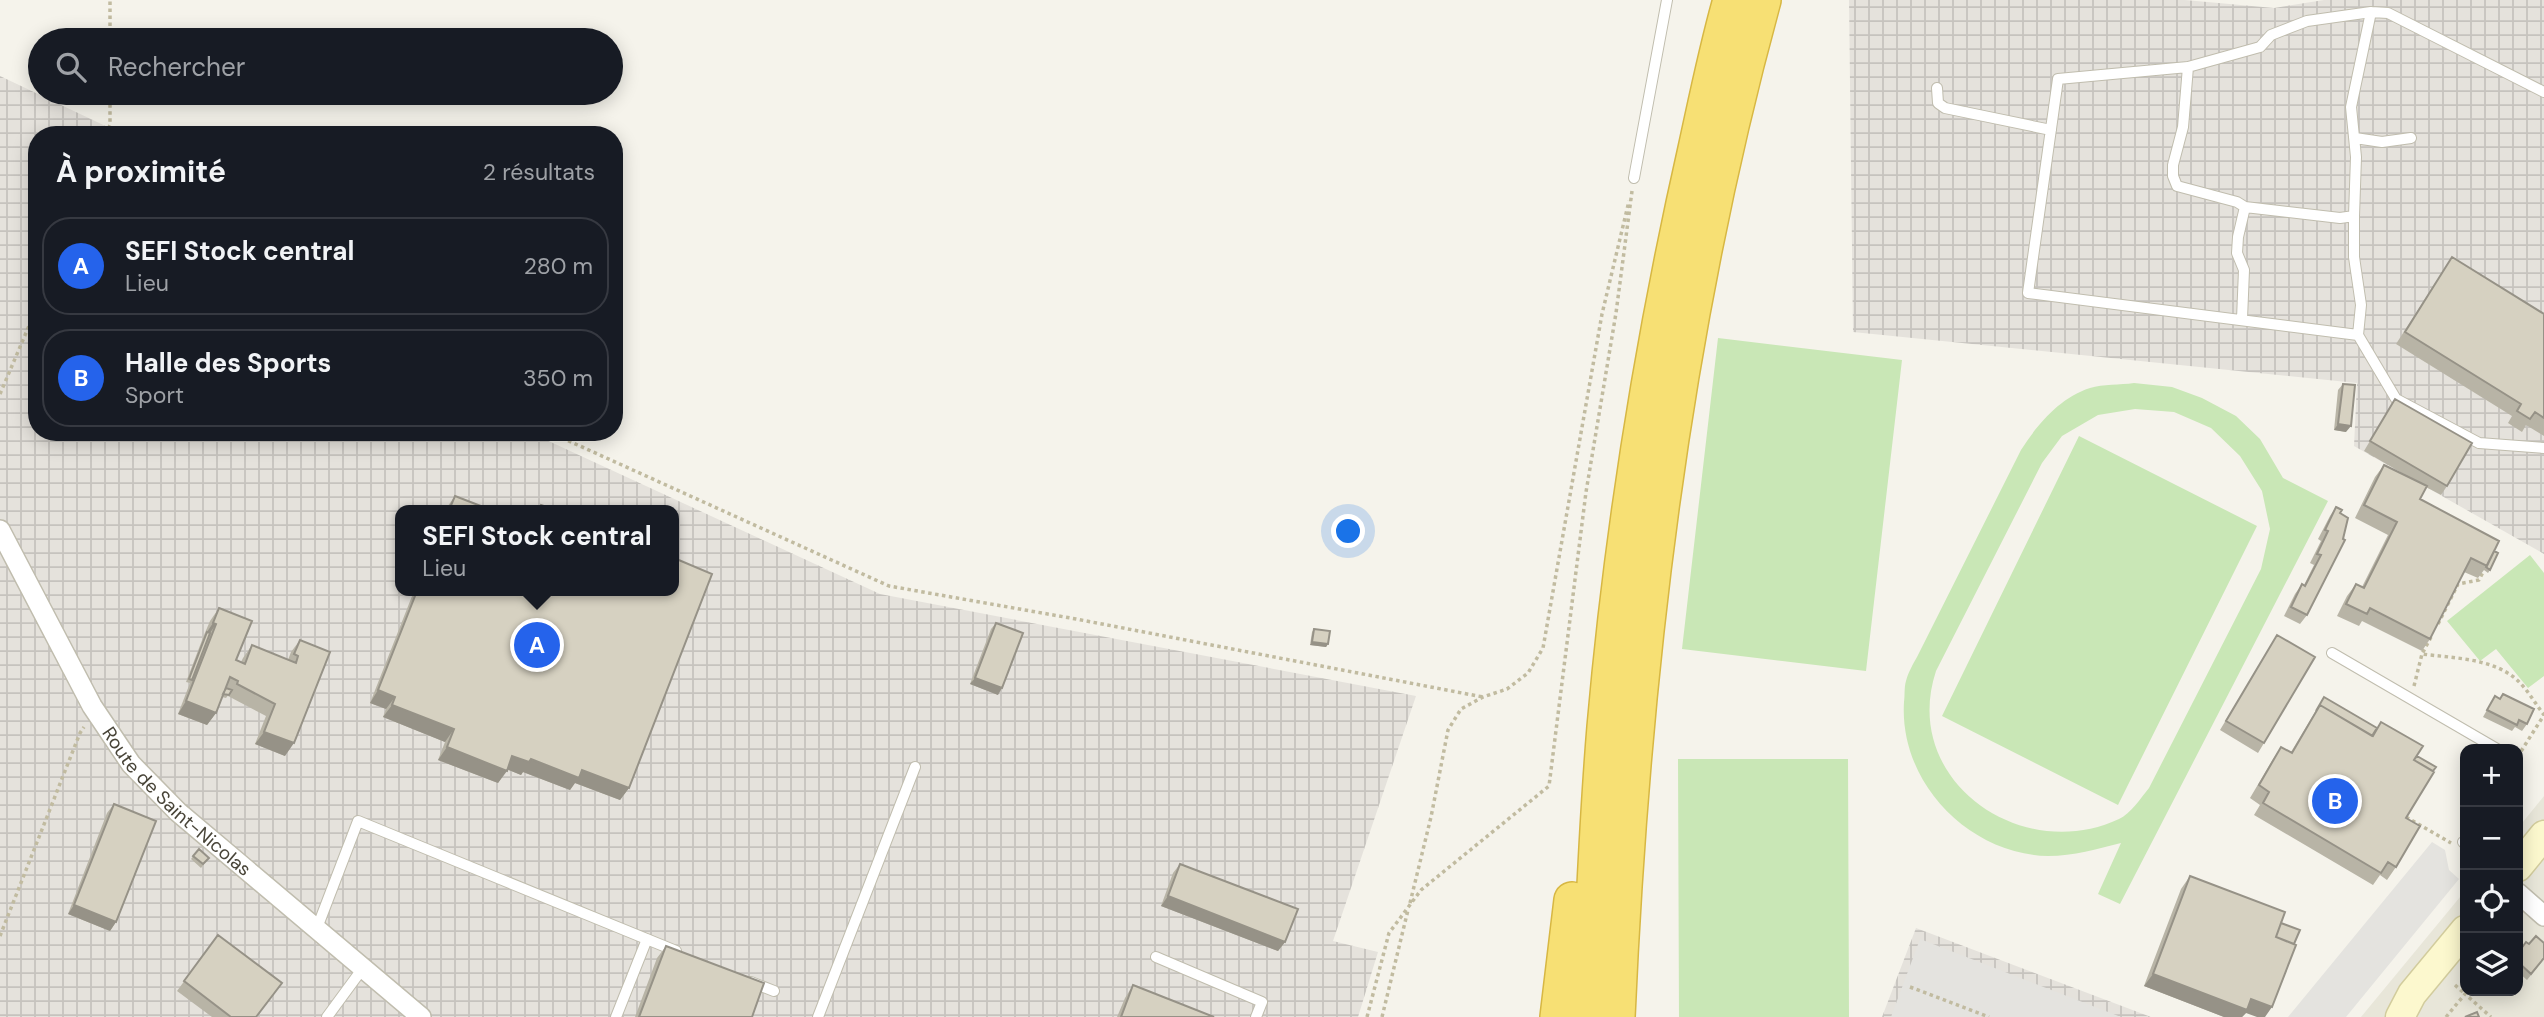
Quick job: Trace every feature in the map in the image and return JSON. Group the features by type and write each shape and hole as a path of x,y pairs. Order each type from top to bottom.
{"highway":[{"path":"1589,1017 1595,862 1620,581 1642,429 1674,248 1731,0"},
{"path":"1617,1017 1632,754 1645,628 1669,453 1703,259 1763,0"},
{"path":"1558,1017 1588,760 1605,726"},
{"path":"1622,906 1633,951 1635,1017"}],"main road":[{"path":"2523,861 2544,835"},
{"path":"2382,1017 2406,1005 2463,933"}],"street":[{"name":"Route de Saint-Nicolas","path":"0,530 99,718 131,764 178,812 421,1017"},
{"path":"2523,897 2544,916"}],"lane":[{"path":"1634,178 1667,0"},
{"path":"2371,12 2351,107 2355,138 2354,257 2361,305 2358,335 2396,399 2479,443 2544,447"},
{"path":"2358,335 2028,293 2058,79 2188,67 2260,47 2272,35 2307,21 2371,12 2388,13 2544,92"},
{"path":"2188,67 2183,127 2173,176 2177,186 2237,202 2245,207 2340,218 2354,216"},
{"path":"1937,88 1938,103 1945,108 2051,130"},
{"path":"2355,138 2382,142 2411,138"},
{"path":"2242,319 2244,270 2237,253 2245,207"},
{"path":"2332,653 2488,744"},
{"path":"818,1017 915,767"},
{"path":"317,928 358,821 685,955"},
{"path":"616,1017 647,939"},
{"path":"1156,957 1262,1002 1256,1017"},
{"path":"327,1017 363,968"},
{"path":"736,975 774,991"}],"path":[{"path":"110,0 110,28"},
{"path":"110,105 110,126"},
{"path":"1382,1017 1431,817 1448,730 1461,709 1483,697 1507,689 1528,673 1543,648 1602,314 1634,178"},
{"path":"1367,1017 1389,933 1421,890 1549,786 1586,492 1616,313 1634,178"},
{"path":"0,394 28,328"},
{"path":"570,441 889,586 1483,697"},
{"path":"2410,699 2422,654 2458,584 2479,580 2483,572"},
{"path":"2422,654 2496,667 2519,681 2544,715 2523,748"},
{"path":"0,936 80,733 99,718"},
{"path":"2406,817 2460,843"},
{"path":"2455,985 2460,990"},
{"path":"1910,986 1989,1017"},
{"path":"2446,1017 2463,996"},
{"path":"2467,996 2491,1017"}],"shaded area":[{"path":"1849,0 2185,0 2274,8 2324,0 2544,0 2544,554 2354,446 2357,383 1853,332"},
{"path":"0,76 28,89 28,105 61,105 105,126 28,126 28,441 548,441 880,594 1416,696 1333,941 1378,952 1358,1017 0,1017"},
{"path":"2544,796 2544,1017 2361,1017 2460,897 2460,996 2523,996 2523,822"},
{"path":"2432,842 2445,850 2449,870 2459,879 2346,1017 2288,1017"},
{"path":"1916,928 2151,1017 1882,1017"},
{"path":"1920,939 2121,1017 1891,1017"}],"green space":[{"path":"1718,338 1902,360 1866,671 1682,649"},
{"path":"2134,383 2172,387 2202,398 2236,416 2260,439 2283,478 2328,501 2120,904 2098,894 2121,843 2058,856 2019,852 1991,842 1966,827 1944,808 1926,785 1913,760 1905,732 1904,702 1905,683 1911,669 2027,441 2050,413 2068,398 2095,387","holes":["2135,409 2174,412 2211,428 2240,456 2262,491 2270,529 2261,569 2149,788 2131,810 2119,819 2082,830 2044,831 2009,821 1977,803 1952,778 1936,747 1930,711 1936,671 2042,463 2062,436 2098,415"]},
{"path":"2079,436 2257,526 2118,805 1942,716"},
{"path":"2530,555 2544,573 2544,676 2528,688 2496,649 2480,661 2447,621"},
{"path":"1678,759 1848,759 1849,1017 1679,1017"}],"building":[{"path":"2452,257 2544,314 2544,418 2535,412 2530,419 2517,411 2521,404 2405,332"},
{"path":"2343,384 2355,385 2351,426 2338,424"},
{"path":"2395,399 2472,443 2447,486 2370,441"},
{"path":"2384,465 2427,486 2420,499 2499,541 2487,566 2471,558 2430,639 2370,608 2367,614 2346,604 2356,584 2364,588 2397,522 2364,505"},
{"path":"455,496 478,505 451,505"},
{"path":"2336,507 2348,518 2343,539 2345,540 2307,615 2291,607 2321,555 2317,554"},
{"path":"2494,551 2498,553 2490,570 2486,567"},
{"path":"679,560 712,574 629,788 582,770 579,778 531,759 529,762 512,756 507,771 447,747 454,729 392,705 395,697 378,690 415,596 679,596"},
{"path":"219,608 252,621 236,660 245,664 252,645 296,663 298,656 294,654 300,640 330,652 294,743 264,732 275,704 237,684 238,681 230,677 216,713 186,701 216,624 213,623"},
{"path":"996,623 1023,633 1002,688 975,678"},
{"path":"1314,629 1330,631 1328,644 1312,642"},
{"path":"207,632 210,633 192,680 189,679"},
{"path":"2277,635 2315,657 2264,743 2226,721"},
{"path":"226,688 232,690 229,695 223,694"},
{"path":"2503,694 2534,709 2527,724 2519,720 2517,725 2487,710 2495,696 2500,699"},
{"path":"2324,697 2377,728 2372,736 2320,705 2316,711"},
{"path":"2320,705 2373,736 2381,722 2423,746 2414,760 2434,772 2406,818 2420,826 2396,867 2388,862 2381,873 2263,803 2269,792 2259,785 2281,747 2292,753"},
{"path":"2417,756 2436,767 2433,771 2414,760"},
{"path":"114,804 156,821 116,922 74,905"},
{"path":"199,849 209,858 203,864 193,856"},
{"path":"1180,864 1298,909 1285,942 1168,896"},
{"path":"2190,876 2285,912 2276,937 2296,945 2272,1007 2251,999 2247,1010 2153,974"},
{"path":"2281,923 2300,930 2294,944 2276,937"},
{"path":"218,935 282,983 256,1017 231,1017 184,981"},
{"path":"2536,936 2544,943 2544,958 2531,974 2523,967 2523,946 2526,942 2529,944"},
{"path":"666,946 764,983 752,1017 639,1017"},
{"path":"1133,985 1214,1017 1121,1017"},
{"path":"2477,1012 2479,1017 2465,1017"}],"place":[{"name":"SEFI Stock central","path":"537,645"},
{"name":"Halle des Sports","path":"2335,801"}]}
